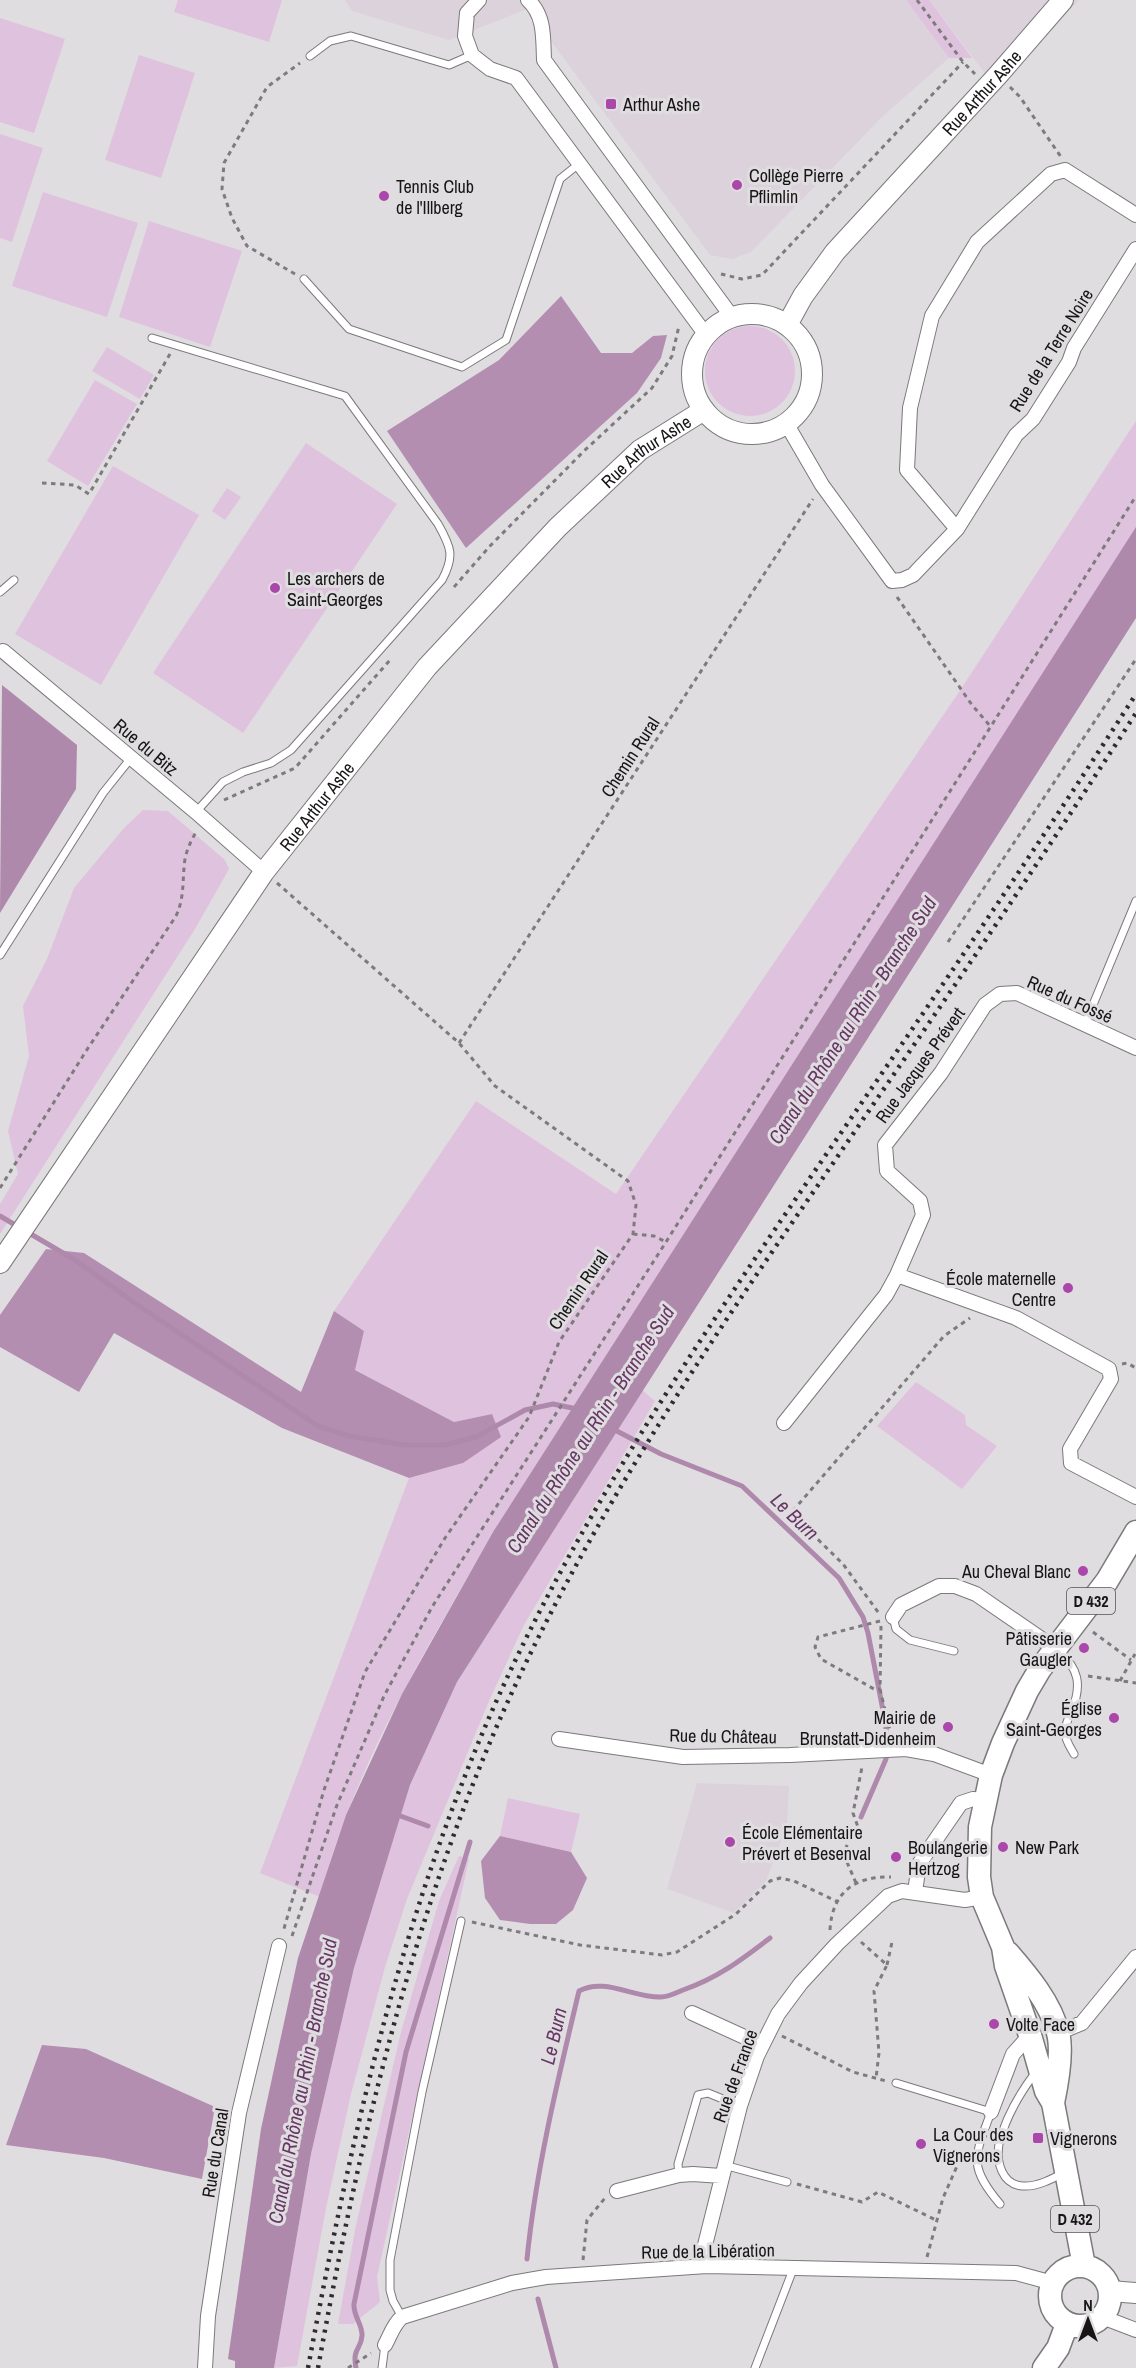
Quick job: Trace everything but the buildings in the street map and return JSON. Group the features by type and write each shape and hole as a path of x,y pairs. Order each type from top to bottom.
{"main road":[{"name":"Rue Arthur Ashe","path":"787,325 803,296 835,252 1064,0"},
{"path":"760,314 787,325 802,340 812,368 808,393 802,406 786,423 770,431 740,432 726,428 704,410 698,400 692,383 692,368 696,351 706,335 721,322 732,317 760,314"},
{"name":"Rue Arthur Ashe","path":"5,1254 264,872 427,667 558,527 640,450 704,410"},
{"name":"D 432","path":"1084,2266 1053,2103 1047,2006 1003,1947 982,1898 979,1877 980,1827 991,1775 1027,1691 1107,1581 1136,1532"},
{"name":"D 432","path":"1003,1947 1006,1965 1030,2035 1051,2052"},
{"name":"D 432","path":"1051,2052 1046,2091 1053,2103"},
{"path":"1084,2266 1101,2274 1110,2290 1110,2300 1102,2317 1086,2326 1067,2324 1054,2311 1050,2292 1053,2283 1066,2270 1084,2266"},
{"path":"1110,2290 1136,2293"},
{"path":"1044,2368 1058,2348 1067,2324"}],"street":[{"path":"479,0 467,13 465,36 472,54 490,69 516,78 706,335"},
{"path":"528,0 535,7 543,26 544,60 732,317"},
{"path":"957,530 907,470 910,408 932,316 977,242 1051,174 1065,170 1136,215"},
{"name":"Rue de la Terre Noire","path":"892,581 913,575 957,530 1016,435 1033,419 1136,249"},
{"path":"786,423 822,485 892,581"},
{"name":"Rue du Bitz","path":"1,650 201,816 264,872"},
{"name":"Rue du Fossé","path":"989,1000 1000,994 1017,993 1136,1048"},
{"name":"Rue Jacques Prévert","path":"784,1422 886,1295 897,1275 923,1215 920,1201 887,1171 885,1145 941,1073 989,1000"},
{"path":"897,1275 1016,1318 1109,1369 1111,1380 1070,1449 1071,1463 1136,1497"},
{"path":"887,1619 901,1605 939,1586 955,1586 976,1594 1056,1649"},
{"name":"Rue du Château","path":"558,1739 683,1757 790,1755 906,1749 934,1754 991,1775"},
{"path":"916,1885 919,1864 961,1803 973,1798 985,1800"},
{"name":"Rue de France","path":"707,2266 704,2249 740,2106 762,2045 778,2014 801,1983 888,1896 916,1885 966,1900 982,1898"},
{"name":"Rue du Canal","path":"205,2368 208,2316 239,2113 279,1946"},
{"path":"1051,2052 1082,2023 1136,1957"},
{"name":"Rue de France","path":"692,2013 762,2045"},
{"path":"992,2112 1013,2054 1030,2035"},
{"path":"617,2191 679,2175 723,2171"},
{"name":"Rue de la Libération","path":"402,2317 512,2283 546,2277 707,2266 1016,2273 1053,2283"},
{"path":"385,2345 394,2324 402,2317"},
{"path":"1102,2317 1136,2330"}],"lane":[{"path":"310,56 330,41 351,36 449,65 472,54"},
{"path":"304,279 349,329 462,367 506,340 560,179 579,163"},
{"path":"152,338 345,396 438,524 451,553 450,566 442,580 291,750 271,763 243,772 223,782 201,816"},
{"path":"0,592 14,580"},
{"path":"0,955 103,794 131,758"},
{"path":"1085,1024 1136,901"},
{"path":"887,1619 910,1640 954,1651"},
{"path":"1056,1649 1069,1660 1076,1673 1077,1697 1066,1724 1065,1733 1074,1754"},
{"path":"402,2317 393,2301 388,2283 390,2260 422,2092 461,1921"},
{"path":"1051,2052 1024,2088 1011,2112 999,2144 999,2166 1006,2180 1023,2186 1049,2181 1066,2172"},
{"path":"897,2083 992,2112 976,2154 978,2173 1000,2205"},
{"path":"679,2175 678,2164 698,2095 708,2093 740,2106"},
{"path":"723,2171 786,2182"},
{"path":"755,2368 794,2267"},
{"path":"382,2368 385,2345"}],"path":[{"path":"917,0 963,62 1020,97 1060,153 1065,170"},
{"path":"304,279 247,246 232,218 222,189 224,164 267,87 310,56"},
{"path":"721,274 742,279 762,275 963,62"},
{"path":"451,590 489,546 576,459 652,388 672,356 679,327 677,319"},
{"path":"42,483 75,485 89,494 175,345"},
{"name":"Chemin Rural","path":"459,1042 822,485"},
{"path":"279,1946 293,1936 337,1805 384,1696 432,1608 666,1242 1136,496"},
{"path":"892,581 898,600 972,705 991,727"},
{"path":"0,1188 88,1048 176,916 183,895 188,847 201,816 224,801 295,768 397,652"},
{"path":"948,942 1136,659"},
{"name":"Chemin Rural","path":"264,872 459,1042 495,1086 628,1181 636,1205 633,1234 559,1342 529,1417 445,1538 365,1672 324,1790 279,1946"},
{"path":"633,1234 654,1236 666,1242"},
{"path":"893,1749 891,1727 880,1689 887,1619 843,1564 791,1513 944,1336 968,1321 981,1305"},
{"path":"1077,1620 1131,1660"},
{"path":"872,1624 818,1637 815,1647 821,1659 874,1689 880,1689"},
{"path":"1135,1654 1120,1681 1136,1683"},
{"path":"856,1883 844,1854 845,1846 858,1827 853,1813 863,1763"},
{"path":"461,1921 580,1945 662,1955 676,1952 736,1914 770,1881 780,1878 794,1881 836,1901"},
{"path":"825,1957 836,1901 856,1883 869,1878 916,1885"},
{"path":"850,1933 887,1965"},
{"path":"876,2078 879,2053 874,1991 887,1965 892,1942"},
{"path":"798,2044 853,2072 897,2083"},
{"path":"924,2271 943,2198 961,2157 976,2154"},
{"path":"786,2182 862,2202 878,2192 936,2220"},
{"path":"583,2273 587,2220 601,2202 617,2191"},
{"path":"348,2368 370,2354"}],"shaded area":[{"path":"178,0 282,0 269,42 174,12"},
{"name":"Collège Pierre Pflimlin","path":"345,0 906,0 949,58 882,117 751,252 732,259 710,255 527,9 449,40 352,11"},
{"path":"906,0 929,0 972,58 949,58"},
{"path":"929,0 1079,0 997,89"},
{"path":"0,18 65,39 34,133 0,122"},
{"path":"139,55 195,73 161,178 105,160"},
{"path":"0,134 43,148 12,242 0,238"},
{"path":"43,192 138,223 107,317 12,286"},
{"path":"149,221 242,251 210,347 119,317"},
{"path":"561,296 601,353 632,353 653,336 667,335 661,358 637,393 466,548 387,431 499,360"},
{"path":"741,326 759,326 775,333 788,346 795,362 795,380 788,396 775,409 759,416 741,416 725,409 712,396 705,380 705,362 712,346 725,333"},
{"path":"107,347 154,375 140,399 92,371"},
{"path":"95,380 137,404 88,486 47,461"},
{"path":"1136,421 1136,528 493,1532 418,1665 372,1755 334,1849 320,1897 260,1873 409,1478 463,1463 492,1414 454,1422 354,1369 364,1331 334,1311 476,1101 616,1194 957,695"},
{"name":"Les archers de Saint-Georges","path":"306,443 397,504 243,733 153,673"},
{"path":"113,466 199,515 101,685 15,634"},
{"path":"227,488 241,497 225,520 212,511"},
{"path":"143,810 168,811 225,860 229,869 195,929 0,1234 0,1204 18,1174 8,1131 29,1056 23,1006 47,959 74,888 124,828"},
{"path":"46,1249 84,1253 301,1392 334,1311 364,1331 355,1370 454,1422 492,1414 501,1437 463,1463 409,1478 282,1428 114,1333 79,1392 0,1347 0,1315"},
{"path":"916,1382 965,1415 966,1425 997,1446 962,1489 877,1426"},
{"path":"642,1390 655,1401 524,1625 489,1701 407,1899 385,1967 351,2094 326,2208 297,2366 274,2368 311,2154 354,1968 410,1785 457,1682"},
{"name":"École Elémentaire Prévert et Besenval","path":"697,1783 789,1786 787,1826 766,1881 734,1913 667,1889"},
{"path":"508,1798 580,1814 571,1852 500,1836"},
{"path":"500,1836 571,1852 587,1878 573,1910 556,1924 530,1924 500,1920 485,1898 481,1861"},
{"path":"459,1856 469,1859 377,2277 380,2302 353,2324 338,2324 356,2225 401,2032 439,1901"},
{"path":"42,2045 86,2049 215,2107 202,2179 104,2158 6,2145"}],"water":[{"name":"Canal du Rhône au Rhin - Branche Sud","path":"1136,527 1136,618 457,1682 410,1785 354,1968 311,2154 274,2368 235,2368 235,2361 228,2359 261,2129 298,1958 346,1815 402,1694 493,1532"},
{"path":"2,685 77,745 76,789 0,913"}],"waterway":[{"name":"Canal du Rhône au Rhin - Branche Sud","path":"0,1216 75,1260 139,1306 318,1426 349,1436 404,1445 445,1445 476,1437 525,1410 553,1404 577,1409"},
{"name":"Le Burn","path":"611,1428 661,1454 742,1486 839,1578 863,1617 868,1633 886,1726 886,1741"},
{"name":"Le Burn","path":"861,1817 886,1759"},
{"path":"395,1814 428,1826"},
{"path":"356,2368 355,2357 362,2332 354,2304 406,2052 470,1842"},
{"name":"Le Burn","path":"527,2259 542,2158 579,1991 599,1986 651,1996 669,1996 718,1974 770,1938"},
{"name":"Le Burn","path":"538,2299 556,2368"}],"railway":[{"path":"308,2368 359,2120 402,1959 427,1879 456,1799 488,1720 521,1648 596,1508 680,1372 767,1240 1016,876 1136,694"},
{"path":"318,2368 350,2204 389,2043 412,1963 465,1805 496,1728 529,1656 603,1518 685,1384 1018,892 1136,713"}],"place":[{"name":"Arthur Ashe","path":"611,104"},
{"name":"Collège Pierre Pflimlin","path":"737,185"},
{"name":"Tennis Club de l'Illberg","path":"384,196"},
{"name":"Les archers de Saint-Georges","path":"275,588"},
{"name":"École maternelle Centre","path":"1068,1288"},
{"name":"Au Cheval Blanc","path":"1083,1571"},
{"name":"Pâtisserie Gaugler","path":"1084,1648"},
{"name":"Église Saint-Georges","path":"1114,1718"},
{"name":"Mairie de Brunstatt-Didenheim","path":"948,1727"},
{"name":"École Elémentaire Prévert et Besenval","path":"730,1842"},
{"name":"New Park","path":"1003,1847"},
{"name":"Boulangerie Hertzog","path":"896,1857"},
{"name":"Volte Face","path":"994,2024"},
{"name":"Vignerons","path":"1038,2138"},
{"name":"La Cour des Vignerons","path":"921,2144"}]}
